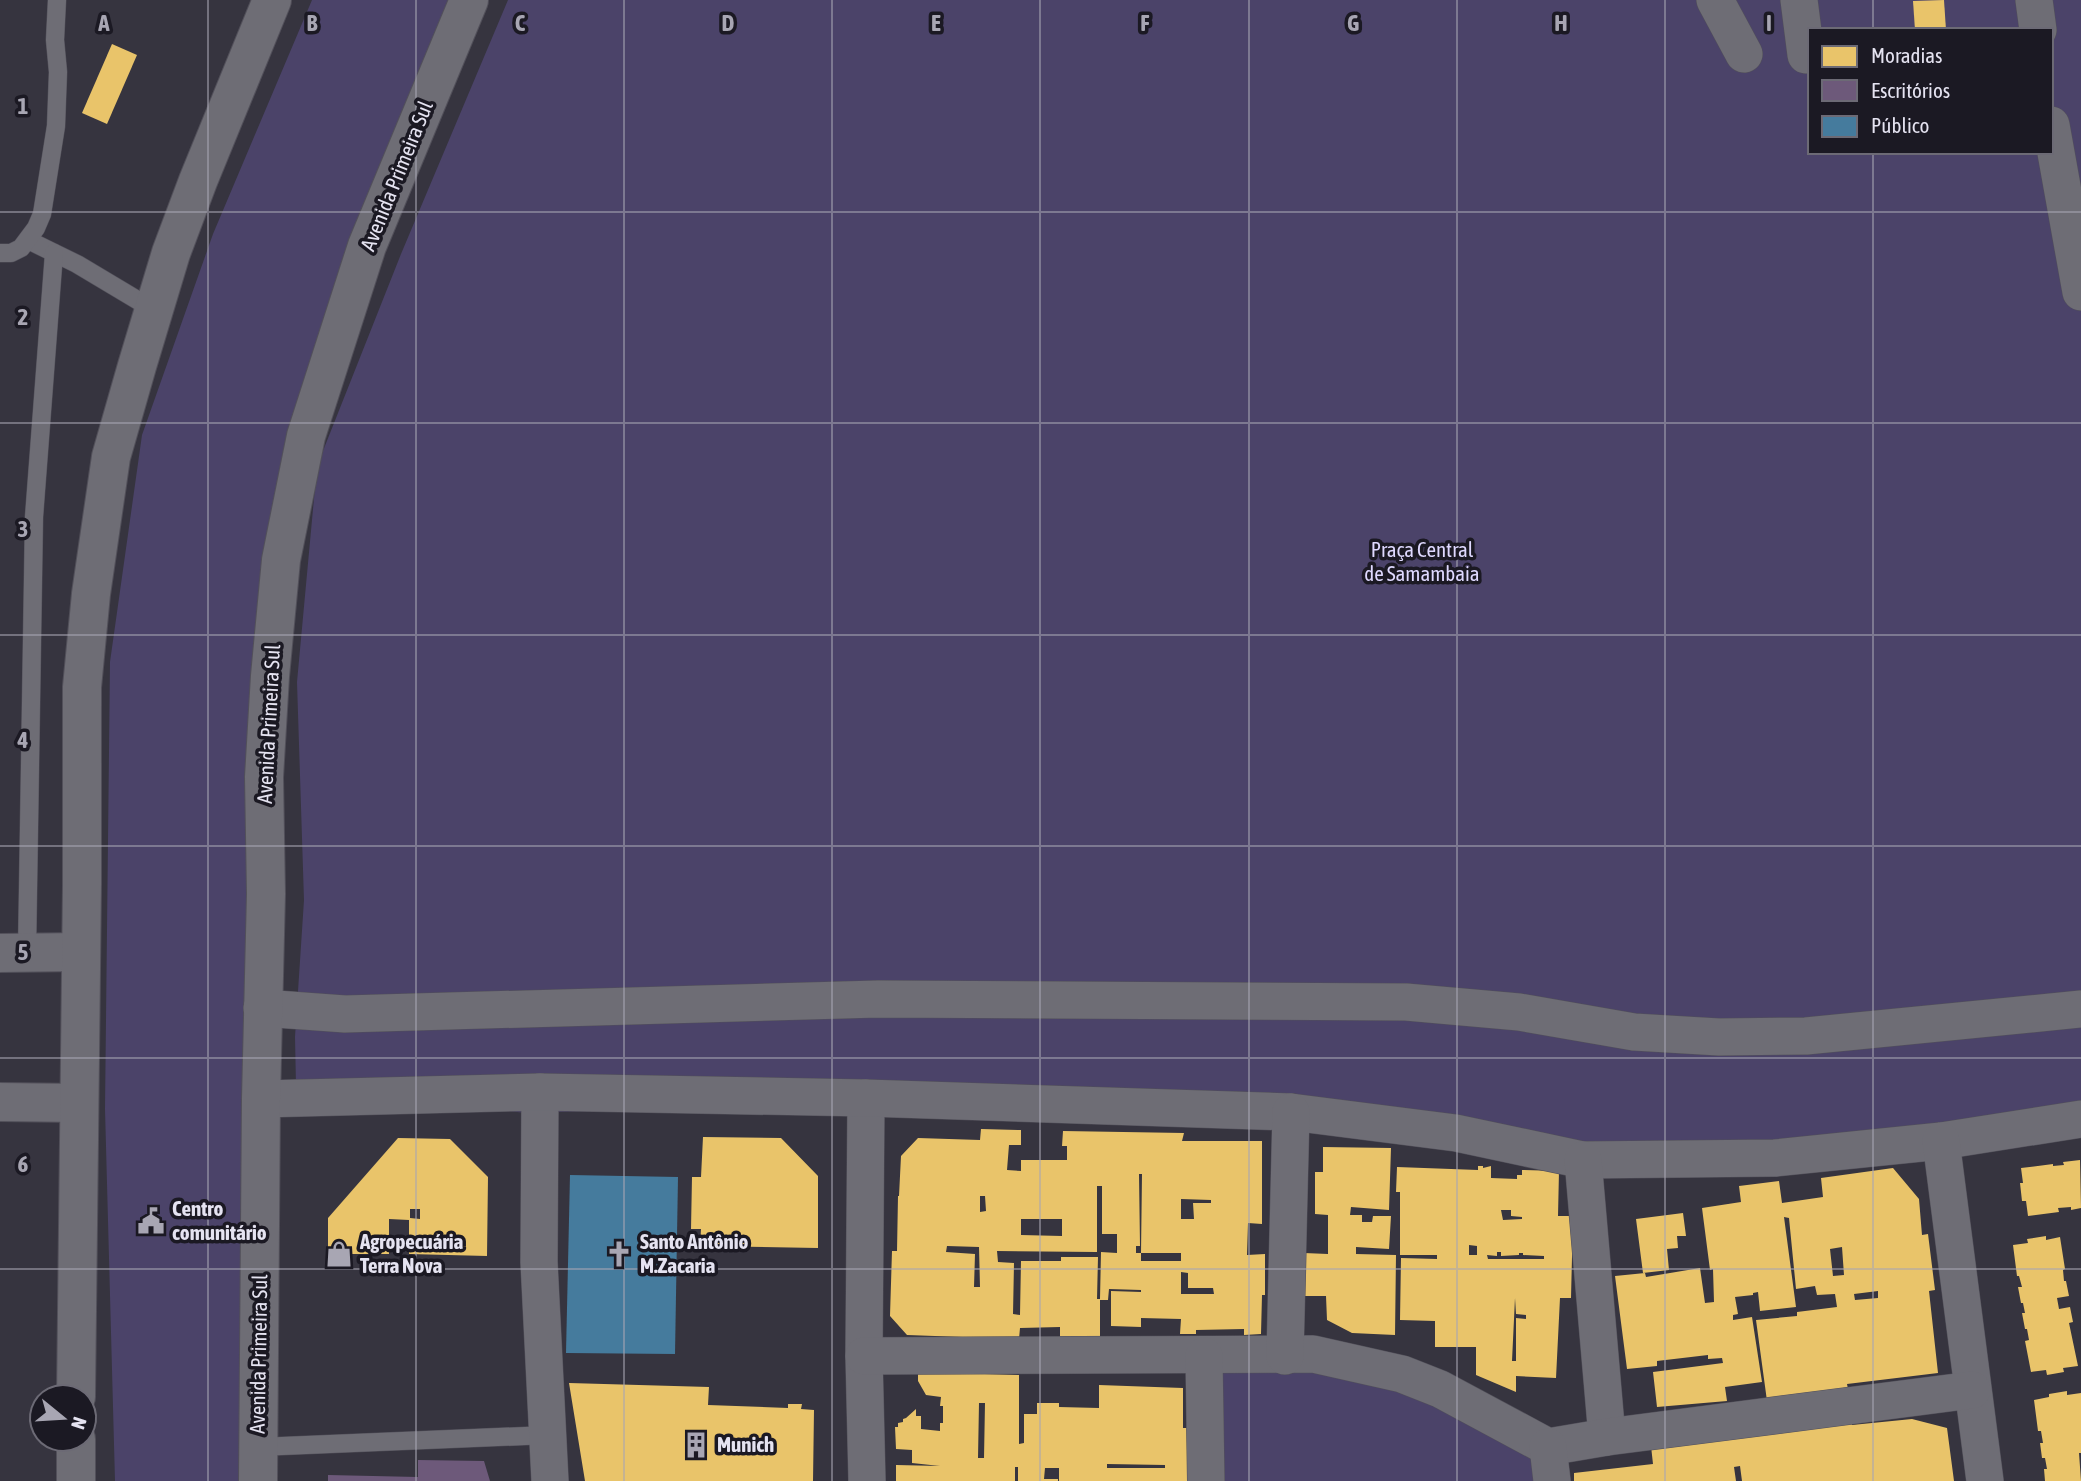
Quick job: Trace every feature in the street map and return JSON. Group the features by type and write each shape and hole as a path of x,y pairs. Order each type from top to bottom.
{"main road":[{"path":"76,1383 82,687 91,594 111,457 154,310 198,181 272,0"},
{"name":"Avenida Primeira Sul","path":"258,1464 262,1008 266,894 264,777 281,560 304,448 367,246 469,0"},
{"path":"13,952 81,952"},
{"path":"0,1102 79,1103"},
{"path":"76,1453 76,1481"}],"street":[{"path":"1715,0 1744,54"},
{"path":"1799,0 1806,55"},
{"path":"2034,0 2038,28"},
{"path":"2053,136 2081,292"},
{"path":"262,1008 345,1014 878,999 1406,1002 1519,1012 1634,1032 1719,1037 1806,1036 2080,1011"},
{"path":"261,1099 540,1092 866,1098 1291,1112 1456,1133 1583,1160 1775,1157 1941,1140 2080,1118"},
{"path":"540,1092 539,1262 550,1481"},
{"path":"866,1098 864,1356 867,1481"},
{"path":"1285,1356 1291,1112"},
{"path":"1941,1140 1985,1481"},
{"path":"1583,1160 1607,1437"},
{"path":"864,1356 1313,1354 1402,1374 1440,1389 1550,1464 1607,1437 1972,1390"},
{"path":"1204,1356 1206,1481"}],"lane":[{"path":"0,253 11,253 21,248 42,214 56,126 57,0"},
{"path":"28,240 77,264 154,310"},
{"path":"13,952 34,517 54,253"},
{"path":"258,1464 548,1435"}],"green space":[{"path":"312,0 449,0 286,466 252,1481 115,1481 105,1109 110,662 142,435 213,234"},
{"name":"Praça Central de Samambaia","path":"508,0 2081,0 2081,1120 1775,1158 1456,1133 864,1102 526,1113 296,1086 295,1037 304,900 297,682 317,466 401,254"},
{"path":"1313,1354 1548,1447 1552,1481 1206,1481 1204,1356"}],"building: Moradias":[{"path":"1944,0 1946,28 1915,28 1913,1"},
{"path":"112,44 137,55 107,124 82,113"},
{"path":"981,1129 1021,1130 1021,1145 1009,1145 1007,1170 1021,1171 1021,1160 1067,1160 1067,1146 1062,1146 1063,1131 1184,1133 1182,1141 1262,1141 1262,1224 1248,1223 1247,1255 1265,1254 1261,1334 1244,1335 1244,1329 1196,1330 1196,1334 1180,1334 1181,1319 1141,1318 1141,1327 1111,1326 1111,1291 1141,1290 1109,1289 1108,1300 1100,1300 1100,1340 1060,1340 1060,1327 1020,1328 1019,1339 907,1335 890,1316 892,1251 897,1251 901,1156 918,1138 980,1140","holes":["1139,1174 1142,1174 1141,1253 1136,1253 1136,1246 1140,1246","1097,1186 1102,1186 1102,1234 1117,1234 1117,1253 1101,1252 1100,1299 1097,1299 1098,1257 1021,1261 1020,1315 1013,1314 1014,1263 998,1262 997,1251 1097,1252","980,1196 985,1196 986,1211 980,1212","1181,1199 1211,1200 1211,1203 1193,1203 1194,1219 1181,1219","1021,1219 1062,1219 1062,1236 1021,1235","947,1246 979,1247 980,1287 974,1287 975,1254 946,1252","1141,1253 1181,1253 1181,1261 1141,1261","1181,1272 1188,1273 1188,1288 1213,1288 1214,1294 1181,1294"]},
{"path":"703,1137 781,1138 818,1176 818,1248 700,1246 701,1229 691,1229 692,1177 701,1177"},
{"path":"398,1138 450,1139 488,1177 487,1256 409,1254 409,1220 389,1219 389,1254 328,1254 328,1218","holes":["410,1209 420,1209 420,1219 410,1218"]},
{"path":"1323,1147 1391,1148 1389,1210 1351,1207 1350,1215 1362,1215 1362,1222 1372,1222 1373,1216 1391,1216 1389,1249 1356,1247 1356,1254 1396,1255 1395,1335 1352,1333 1327,1320 1326,1296 1304,1296 1304,1253 1328,1254 1328,1215 1315,1214 1315,1172 1323,1172"},
{"path":"2080,1160 2081,1208 2058,1208 2059,1212 2028,1216 2026,1201 2022,1201 2021,1168 2064,1165 2063,1162"},
{"path":"1478,1166 1491,1166 1491,1178 1517,1179 1517,1175 1522,1175 1522,1170 1559,1171 1558,1216 1573,1216 1571,1298 1560,1298 1556,1378 1516,1376 1516,1392 1476,1375 1476,1347 1435,1347 1435,1321 1400,1320 1401,1258 1437,1259 1437,1255 1400,1255 1400,1192 1396,1192 1397,1167 1478,1170","holes":["1501,1210 1511,1210 1511,1216 1522,1217 1503,1220","1469,1245 1477,1246 1477,1255 1469,1255","1497,1252 1501,1252 1501,1256 1523,1253 1544,1256 1544,1259 1488,1259 1487,1255 1497,1256","1515,1298 1516,1314 1526,1315 1526,1319 1516,1318 1516,1361 1512,1361"]},
{"path":"1893,1168 1919,1199 1922,1235 1928,1234 1935,1290 1929,1291 1938,1373 1847,1384 1848,1389 1767,1401 1756,1320 1797,1316 1797,1312 1837,1307 1835,1294 1817,1295 1815,1286 1796,1289 1789,1218 1784,1217 1796,1307 1760,1311 1758,1292 1735,1297 1738,1314 1733,1315 1733,1320 1752,1317 1762,1382 1725,1387 1727,1401 1657,1407 1653,1372 1723,1363 1722,1358 1708,1359 1708,1355 1657,1361 1657,1366 1627,1369 1615,1276 1645,1273 1646,1277 1700,1268 1705,1303 1714,1302 1713,1269 1710,1270 1702,1208 1741,1202 1739,1186 1779,1181 1782,1203 1823,1197 1821,1178","holes":["1842,1247 1844,1275 1833,1276 1830,1249","1878,1291 1878,1298 1855,1300 1854,1294"]},
{"path":"1683,1213 1686,1236 1677,1236 1678,1248 1667,1249 1669,1270 1643,1273 1636,1219"},
{"path":"2046,1236 2046,1240 2060,1237 2064,1281 2069,1296 2057,1298 2059,1309 2070,1307 2073,1322 2069,1323 2078,1366 2063,1368 2064,1372 2047,1375 2046,1370 2031,1372 2025,1341 2029,1340 2022,1313 2025,1313 2018,1287 2022,1287 2017,1276 2013,1245 2028,1243 2027,1239"},
{"path":"918,1372 1019,1375 1019,1444 1024,1443 1024,1414 1037,1414 1037,1403 1059,1403 1059,1407 1099,1408 1099,1385 1183,1388 1183,1428 1190,1428 1189,1481 1059,1481 1059,1468 1045,1468 1044,1479 1058,1481 1018,1481 1018,1467 1015,1467 1015,1481 896,1481 896,1465 940,1466 912,1463 912,1450 896,1449 895,1427 916,1409 916,1416 921,1416 921,1429 940,1431 940,1423 943,1423 941,1397 926,1395 918,1381","holes":["979,1403 985,1403 984,1458 978,1458","1107,1464 1165,1465 1165,1468 1107,1468"]},
{"name":"Munich","path":"569,1383 709,1387 708,1405 788,1408 788,1404 802,1404 801,1409 814,1410 813,1481 585,1481"},
{"path":"2067,1391 2067,1395 2081,1393 2081,1481 2045,1481 2044,1469 2047,1469 2045,1458 2042,1458 2040,1443 2043,1443 2041,1431 2038,1431 2034,1400"},
{"path":"1912,1419 1947,1428 1954,1481 1742,1481 1740,1466 1734,1467 1736,1481 1574,1481 1574,1473 1653,1464 1651,1446 1851,1421 1852,1425"}],"building: Escritórios":[{"path":"418,1460 484,1461 490,1481 328,1481 328,1475 418,1477"}],"building: Público":[{"path":"570,1175 678,1177 675,1354 566,1353"}],"place":[{"name":"Centro comunitário","path":"151,1221"},
{"name":"Agropecuária Terra Nova","path":"339,1254"},
{"name":"Santo Antônio M.Zacaria","path":"619,1254"},
{"name":"Munich","path":"696,1445"}]}
